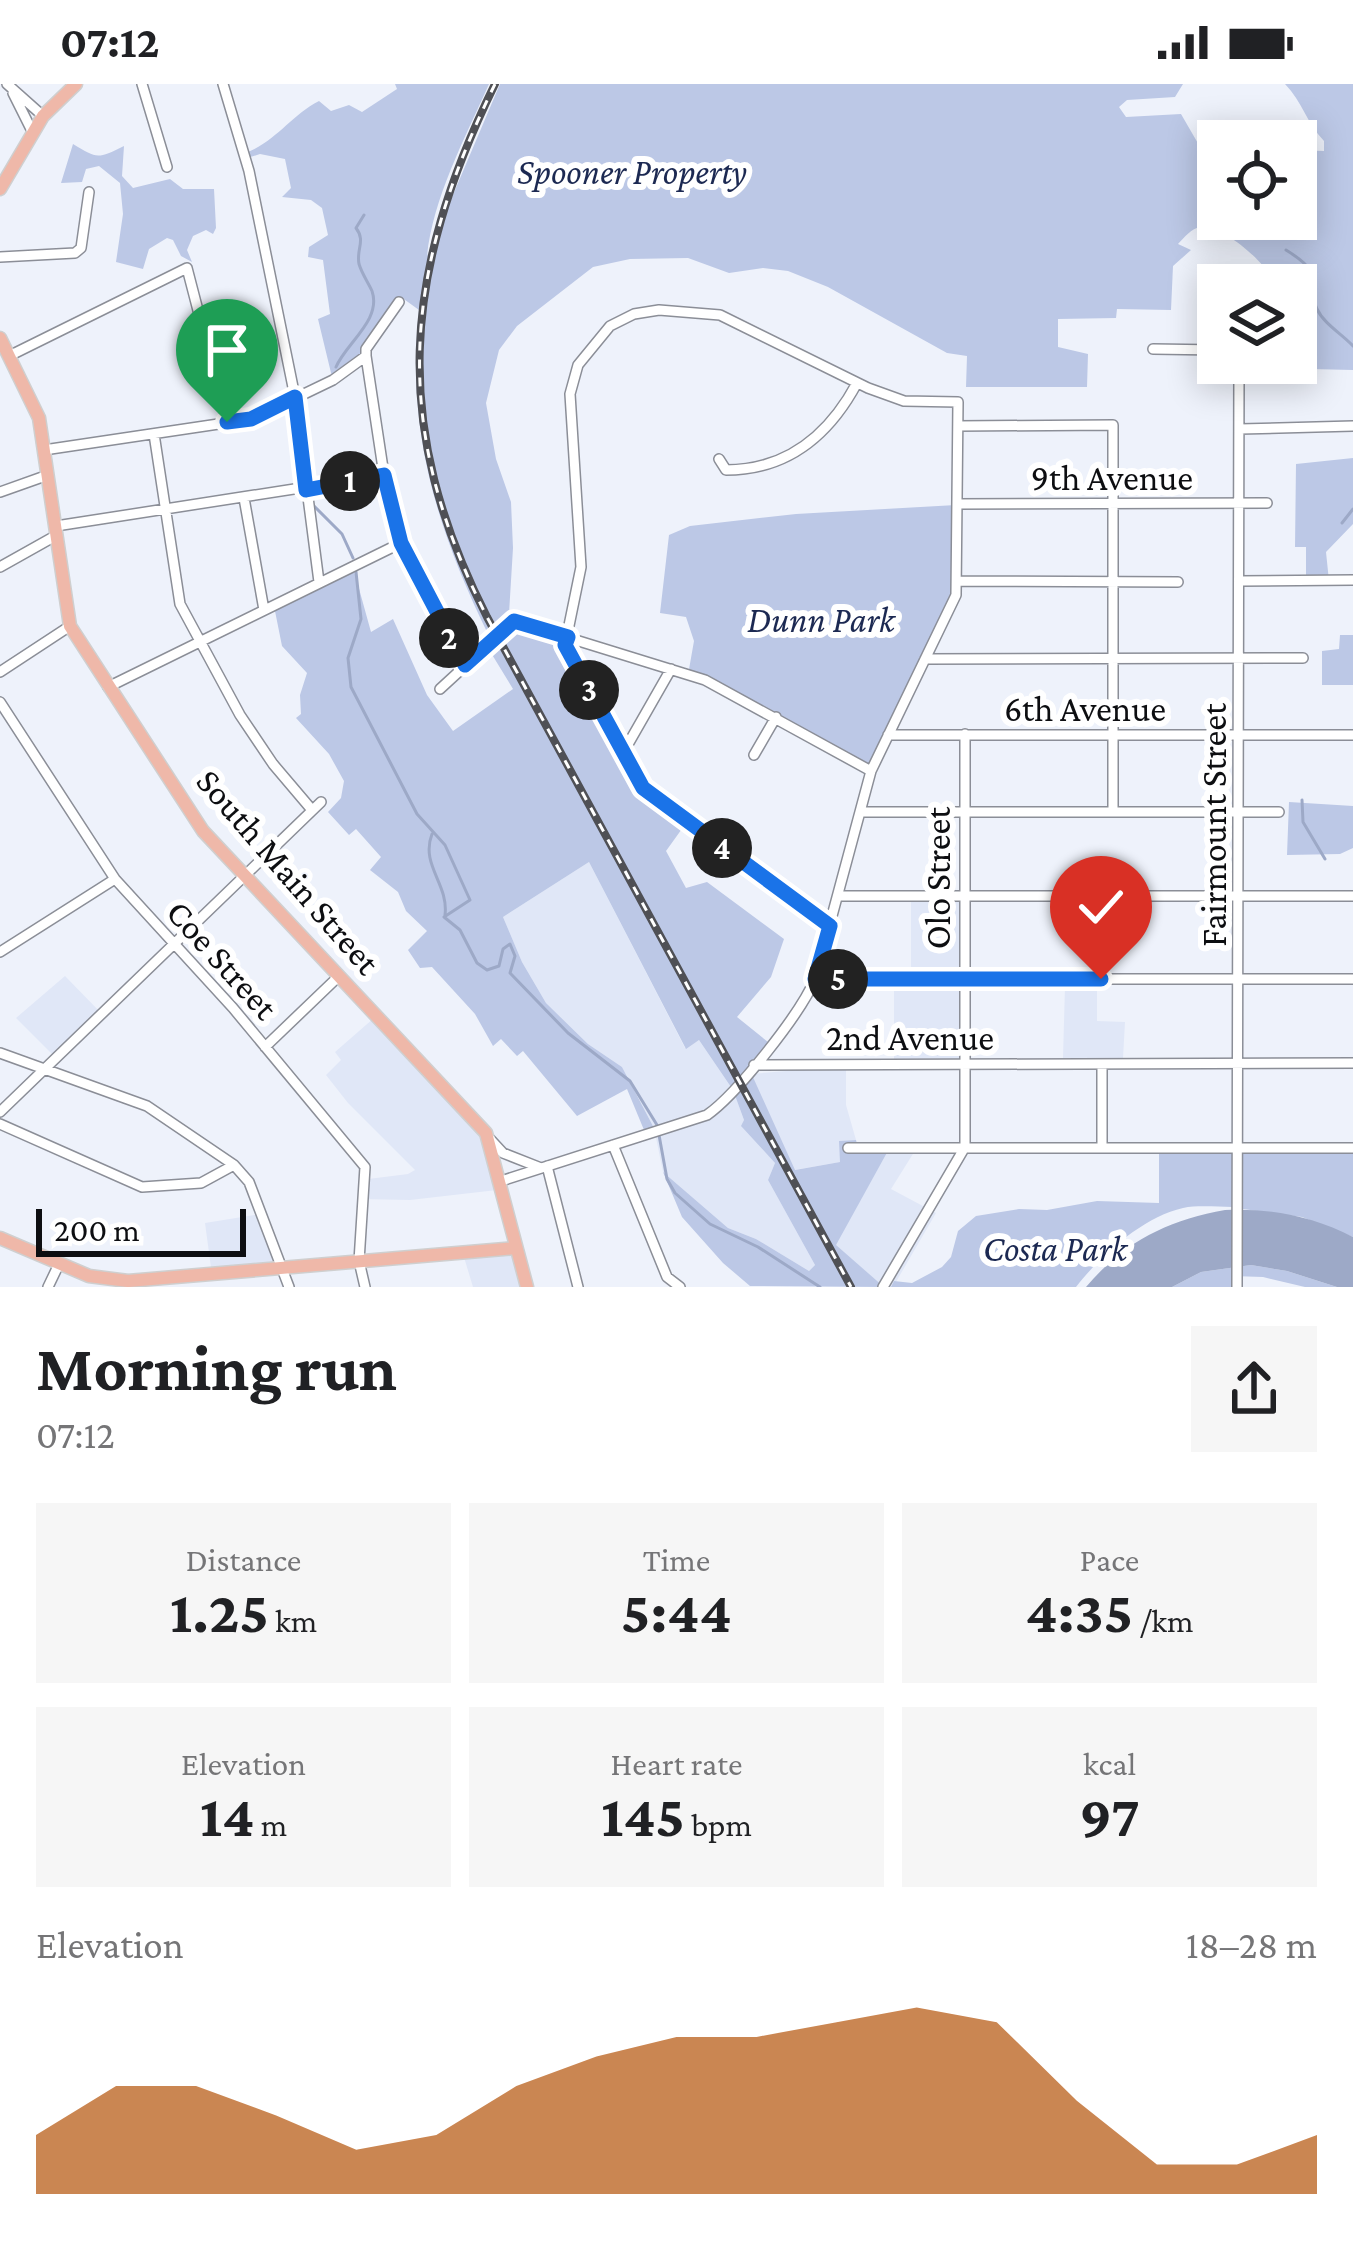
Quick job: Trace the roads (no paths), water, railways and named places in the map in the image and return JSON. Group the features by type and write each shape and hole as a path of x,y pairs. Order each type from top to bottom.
{"main road":[{"path":"1,185 43,116 76,84"},
{"name":"South Main Street","path":"0,338 39,418 70,626 203,831 486,1133 527,1287"},
{"path":"0,1238 98,1278 129,1284 211,1280 279,1268 516,1248"}],"street":[{"path":"142,84 167,167"},
{"path":"223,84 249,171 295,397 319,582"},
{"path":"6,88 43,116"},
{"path":"6,88 32,131"},
{"path":"0,257 74,253 81,248 89,192"},
{"path":"9,356 187,268 227,422"},
{"path":"399,302 366,349 384,475 401,543 465,665"},
{"path":"498,1182 715,1110 807,999 830,926 871,771 956,595 958,402 904,401 720,315 659,310 634,314 610,326 578,365 570,394 581,567 565,645 643,788 830,926"},
{"path":"1153,349 1197,350"},
{"path":"44,450 251,419 333,380 366,356"},
{"path":"719,460 726,470 746,470 797,452 841,413 857,383"},
{"name":"Fairmount Street","path":"1237,1287 1239,384"},
{"path":"958,426 1113,425 1113,812"},
{"path":"1240,429 1353,426"},
{"path":"0,1112 317,806 273,764 180,604 154,434"},
{"path":"0,492 48,475"},
{"path":"0,567 57,531 384,475"},
{"path":"244,498 264,610"},
{"name":"9th Avenue","path":"957,504 1267,503"},
{"path":"108,687 401,543"},
{"path":"1240,581 1353,580"},
{"path":"957,581 1178,582"},
{"path":"440,688 514,621 705,680 871,771"},
{"path":"0,672 70,626"},
{"path":"925,659 1303,658"},
{"path":"623,753 671,669"},
{"name":"Coe Street","path":"0,702 115,879 365,1167 359,1261 365,1287"},
{"path":"754,755 776,717"},
{"name":"Olo Street","path":"965,734 965,1147"},
{"name":"6th Avenue","path":"888,735 1353,735"},
{"path":"860,812 1279,812"},
{"path":"0,934 3,950 115,879"},
{"path":"838,896 1353,896"},
{"path":"265,1047 339,976"},
{"path":"815,979 1353,979"},
{"path":"0,1053 147,1106 234,1165 249,1182 289,1287"},
{"name":"2nd Avenue","path":"754,1065 1353,1063"},
{"path":"1102,1064 1102,1147"},
{"path":"0,1124 142,1187 201,1183 234,1165"},
{"path":"486,1133 503,1153 544,1167"},
{"path":"613,1145 668,1282 680,1287"},
{"path":"883,1287 965,1147"},
{"path":"848,1148 1353,1148"},
{"path":"544,1167 578,1287"},
{"path":"49,1287 59,1264"}],"waterway":[{"path":"336,367 368,321 374,302 358,259 356,228 364,215"},
{"path":"1286,250 1311,273 1313,300 1320,314 1353,346"},
{"path":"314,506 342,534 353,558"},
{"path":"1342,523 1353,509"},
{"path":"356,572 361,619 348,658 351,687 417,814 445,845 470,900 444,917 460,930 477,963 487,970 499,966 503,949 510,944 515,956 510,973 568,1033 630,1081 657,1125"},
{"path":"1302,800 1303,822 1325,859"},
{"path":"432,834 430,855 445,915"},
{"path":"659,1135 667,1179 675,1193 710,1224 758,1247 820,1287"}],"railway":[{"path":"495,84 441,221 426,286 420,350 422,415 434,480 456,547 487,617 851,1287"}],"park label":[{"name":"Spooner Property","path":"632,171"},
{"name":"Dunn Park","path":"821,619"},
{"name":"Costa Park","path":"1055,1248"}]}
